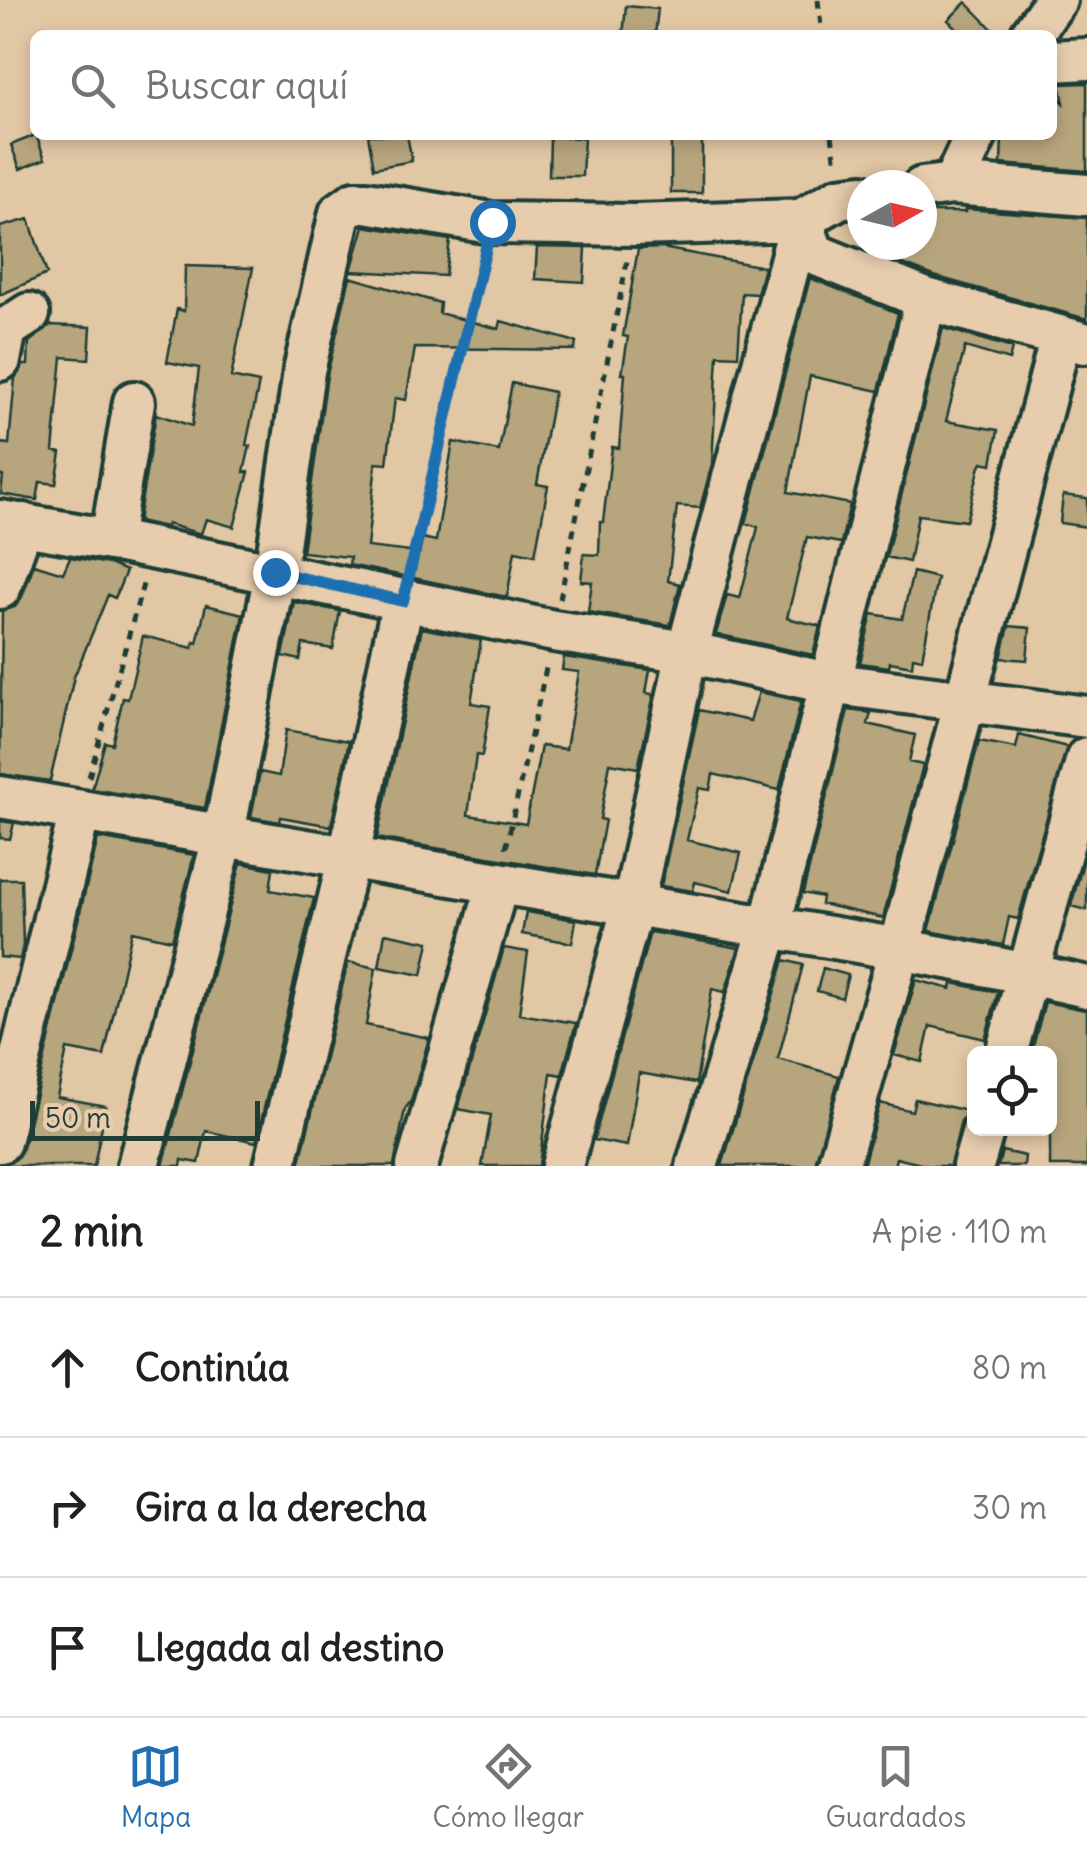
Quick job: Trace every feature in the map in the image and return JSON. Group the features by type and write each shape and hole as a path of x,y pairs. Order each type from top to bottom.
{"street":[{"path":"1035,30 1056,0"},
{"path":"1057,61 1087,59"},
{"path":"937,186 972,140"},
{"path":"937,186 1087,195"},
{"path":"138,1166 223,838 275,572 304,371 340,214 355,202 366,202 492,222 801,220 847,197"},
{"path":"801,220 814,254 926,298 1074,341 965,699 838,1166"},
{"path":"562,1166 632,905 686,652 801,220"},
{"path":"697,1166 770,926 926,298"},
{"path":"0,360 6,329 29,314"},
{"path":"111,540 134,402"},
{"path":"0,588 12,523 275,572 554,631 686,652 828,684 1087,717"},
{"path":"274,1166 350,856 403,601"},
{"path":"1008,1046 1087,758"},
{"path":"0,797 223,838 770,926 1087,986"},
{"path":"0,1142 80,810"},
{"path":"417,1166 498,883"},
{"path":"973,1166 982,1136"}],"path":[{"path":"818,0 821,30"},
{"path":"403,601 492,222"},
{"path":"498,883 554,631 634,224"},
{"path":"80,810 153,549"}],"building":[{"path":"966,2 993,30 958,30 948,20"},
{"path":"626,6 658,9 656,30 624,30"},
{"path":"1087,83 1087,171 1001,164 1002,140 1057,140 1057,96 1064,103 1060,84"},
{"path":"30,137 38,140 45,159 20,169 11,145"},
{"path":"369,140 408,140 412,161 374,168"},
{"path":"550,140 584,140 582,176 549,176"},
{"path":"671,140 702,140 702,193 671,193"},
{"path":"937,212 1087,218 1087,319 934,276 893,260 937,260"},
{"path":"29,219 47,274 0,295 0,227"},
{"path":"364,226 450,240 445,276 351,271"},
{"path":"537,247 586,248 584,282 535,279"},
{"path":"662,248 764,267 757,294 742,293 738,356 718,355 712,464 700,508 677,506 668,581 680,584 670,625 588,612 592,582 581,581 584,554 599,555 612,447 619,448 628,337 623,336 638,249"},
{"path":"185,266 253,268 231,377 259,383 246,445 250,446 244,472 249,472 234,527 206,519 201,534 138,521 156,414 192,426 199,368 167,362 177,309 184,311"},
{"path":"350,277 440,303 439,313 499,329 501,321 576,342 575,350 415,348 406,400 395,398 387,464 376,463 367,547 419,553 422,538 436,541 453,442 499,451 512,383 554,392 537,484 548,486 535,555 515,551 507,597 349,565 350,557 302,552 327,375"},
{"path":"810,278 898,313 879,391 810,376 788,492 850,504 841,543 807,537 787,618 820,626 813,655 716,634 727,595 740,598 758,527 746,523"},
{"path":"50,325 91,327 89,359 62,357 53,451 61,453 56,484 40,482 37,500 1,494 0,443 9,444 15,378 23,365 28,365 29,342"},
{"path":"943,328 1012,348 1009,360 965,347 946,421 998,430 992,464 982,462 980,466 966,521 918,515 909,562 886,557"},
{"path":"1063,495 1087,498 1087,527 1060,523"},
{"path":"70,557 126,571 115,598 108,595 74,677 50,781 0,774 2,611 15,607 22,597 34,564 63,573"},
{"path":"913,572 937,578 922,659 913,657 912,666 860,663 872,614 902,619"},
{"path":"294,602 340,611 333,649 303,644 300,660 283,656"},
{"path":"206,605 243,614 205,808 92,789 105,742 112,744 123,698 128,699 143,636 193,648"},
{"path":"1009,626 1030,628 1027,660 1001,658"},
{"path":"422,628 481,640 471,703 490,706 482,756 476,755 468,815 526,824 541,746 566,749 579,672 562,670 564,657 650,670 646,693 652,694 653,699 638,768 610,763 595,875 377,838"},
{"path":"759,692 801,701 779,790 713,774 710,790 699,788 687,840 741,853 732,891 695,882 693,891 661,886 699,710 750,721"},
{"path":"848,710 871,713 868,724 915,735 909,762 923,765 883,918 821,904 822,897 803,893"},
{"path":"286,730 349,741 331,826 281,817 280,822 251,817 260,772 279,776"},
{"path":"1019,735 1067,747 1018,919 1009,917 1003,945 929,931 979,741 1016,748"},
{"path":"0,821 14,823 10,839 0,838"},
{"path":"98,838 194,855 172,940 132,931 104,1056 67,1049 57,1097 106,1106 94,1166 0,1166 16,1159 23,1148"},
{"path":"1087,848 1087,910 1071,906"},
{"path":"241,863 273,869 270,890 314,898 256,1142 206,1131 199,1163 182,1160 181,1166 163,1166"},
{"path":"0,879 21,879 20,959 0,957"},
{"path":"526,912 576,920 572,943 522,934"},
{"path":"650,932 739,948 725,992 712,989 696,1083 639,1073 627,1146 594,1140"},
{"path":"385,933 429,942 422,975 379,967"},
{"path":"504,948 528,952 519,1014 576,1023 562,1075 551,1073 539,1166 482,1166 491,1115 458,1109"},
{"path":"784,960 803,965 778,1059 839,1076 815,1166 722,1166"},
{"path":"348,962 376,968 366,1025 429,1038 411,1101 405,1109 394,1166 299,1166"},
{"path":"823,968 848,975 842,998 817,991"},
{"path":"916,980 951,989 952,983 998,992 985,1039 930,1026 922,1062 894,1055"},
{"path":"1045,1002 1087,1010 1087,1166 1050,1166 1050,1136 1057,1136 1057,1046 1033,1046"},
{"path":"915,1099 967,1111 950,1166 929,1166 896,1158 894,1166 863,1166 880,1103 912,1111"},
{"path":"1002,1151 1025,1156 1024,1166 998,1166"}],"route":[{"path":"275,572 403,601 492,222"}]}
